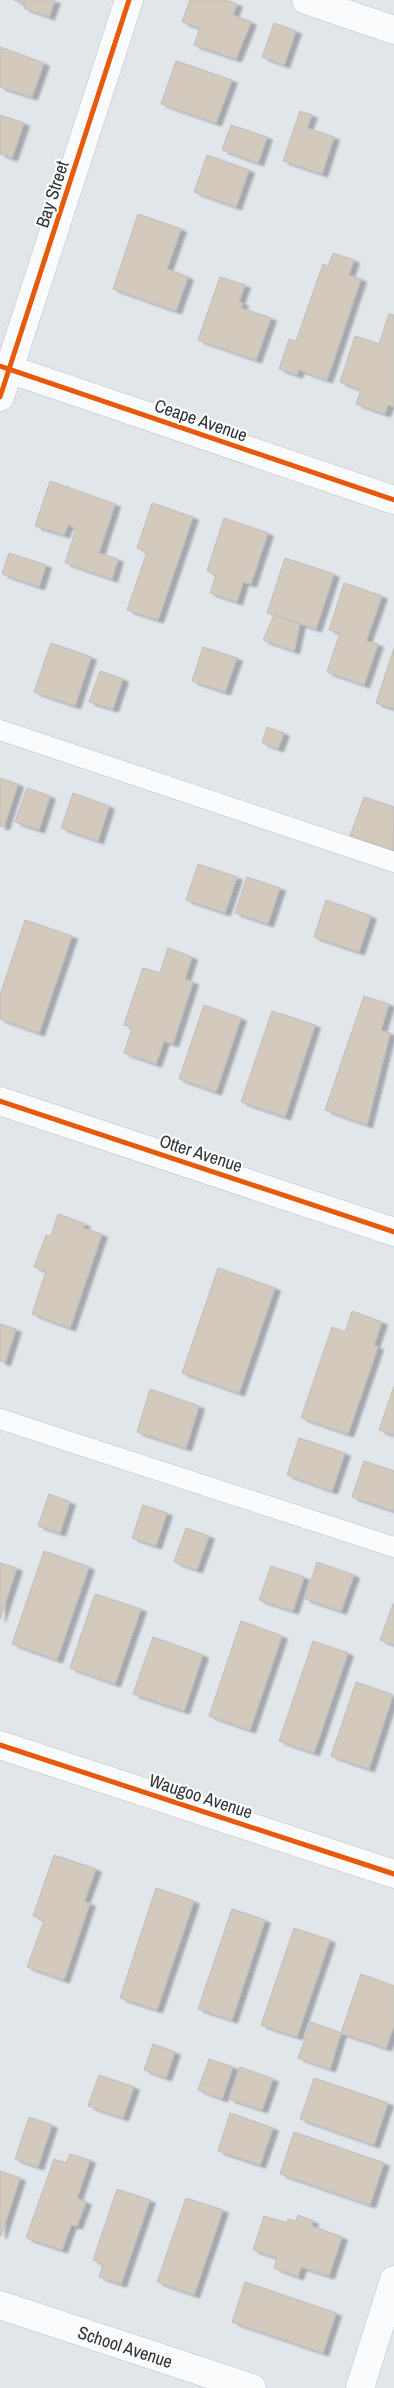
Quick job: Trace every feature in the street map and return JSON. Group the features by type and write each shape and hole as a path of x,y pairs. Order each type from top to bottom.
{"street":[{"name":"Bay Street","path":"0,397 5,367 129,0"},
{"path":"306,0 394,30"},
{"name":"Ceape Avenue","path":"5,367 394,500"},
{"name":"Otter Avenue","path":"0,1100 394,1232"},
{"name":"Waugoo Avenue","path":"0,1745 394,1874"},
{"path":"360,2388 394,2280"},
{"name":"School Avenue","path":"0,2306 252,2388"}],"lane":[{"path":"0,730 394,862"},
{"path":"0,1419 394,1547"}],"building":[{"path":"14,0 55,0 49,17 24,8 25,4"},
{"path":"190,0 225,0 237,4 233,15 251,22 236,59 194,45 200,28 182,22"},
{"path":"274,23 296,31 284,65 262,57"},
{"path":"0,47 44,63 32,97 0,87"},
{"path":"176,61 232,80 216,123 161,104"},
{"path":"300,111 312,115 307,128 334,137 322,174 283,161"},
{"path":"0,115 24,123 12,158 0,154"},
{"path":"231,125 267,137 258,163 222,150"},
{"path":"207,155 249,170 236,207 194,192"},
{"path":"138,214 181,229 167,269 188,277 176,311 113,289"},
{"path":"333,253 354,260 349,275 361,279 327,380 299,370 297,375 279,369 289,339 296,341 323,264 328,266"},
{"path":"220,277 245,285 239,302 243,303 241,308 271,318 256,360 198,340"},
{"path":"389,314 394,315 394,407 388,405 385,414 356,404 361,390 340,382 355,336 379,344"},
{"path":"50,481 115,504 99,553 118,559 112,579 65,563 76,529 68,525 64,535 35,526"},
{"path":"152,503 193,517 158,620 127,610 147,552 137,548"},
{"path":"224,518 268,533 251,584 243,582 237,602 210,593 216,575 207,571"},
{"path":"9,553 46,565 39,587 2,574"},
{"path":"285,558 334,574 316,629 267,613"},
{"path":"344,583 382,596 366,641 378,644 364,685 327,672 340,633 329,630"},
{"path":"274,615 300,624 294,651 263,640"},
{"path":"51,643 91,657 75,706 34,692"},
{"path":"203,647 237,658 225,692 192,681"},
{"path":"394,648 394,709 376,703"},
{"path":"100,671 123,679 113,709 89,702"},
{"path":"267,727 284,733 278,749 262,743"},
{"path":"0,778 18,784 4,827 0,826"},
{"path":"27,788 50,796 39,830 15,822"},
{"path":"73,793 109,806 98,841 61,828"},
{"path":"364,797 394,807 393,850 350,836"},
{"path":"198,864 237,877 225,913 186,900"},
{"path":"247,877 280,888 268,924 235,913"},
{"path":"326,900 371,916 359,952 314,937"},
{"path":"25,920 72,936 39,1033 0,1019 0,995"},
{"path":"168,948 192,957 185,979 193,982 173,1044 164,1041 156,1064 124,1053 132,1028 124,1025 143,968 160,973"},
{"path":"364,996 389,1004 381,1030 390,1033 367,1125 325,1110"},
{"path":"204,1005 241,1018 216,1092 179,1079"},
{"path":"272,1011 315,1025 285,1117 241,1102"},
{"path":"58,1214 85,1224 83,1228 102,1234 70,1328 32,1314 46,1271 34,1267 46,1235 51,1236"},
{"path":"218,1268 275,1288 239,1393 182,1373"},
{"path":"352,1311 382,1322 374,1345 378,1347 348,1434 301,1418 332,1327 345,1332"},
{"path":"0,1324 16,1329 5,1363 0,1361"},
{"path":"394,1386 394,1435 379,1430"},
{"path":"150,1389 199,1406 186,1448 137,1432"},
{"path":"299,1438 345,1453 332,1491 287,1475"},
{"path":"364,1461 394,1471 394,1511 352,1497"},
{"path":"49,1494 70,1502 60,1533 38,1526"},
{"path":"143,1505 167,1513 156,1546 132,1538"},
{"path":"186,1528 209,1536 197,1570 174,1562"},
{"path":"44,1551 89,1567 57,1660 12,1644"},
{"path":"317,1562 354,1575 341,1611 305,1599"},
{"path":"0,1563 17,1568 0,1619"},
{"path":"271,1566 304,1577 293,1611 259,1600"},
{"path":"95,1594 141,1609 115,1684 70,1668"},
{"path":"394,1604 394,1645 380,1640"},
{"path":"241,1621 282,1636 250,1730 209,1716"},
{"path":"153,1637 203,1655 184,1711 133,1694"},
{"path":"313,1641 348,1653 314,1753 279,1741"},
{"path":"356,1682 393,1695 369,1769 331,1756"},
{"path":"54,1855 96,1869 84,1902 90,1903 64,1980 27,1967 44,1920 33,1916"},
{"path":"156,1888 194,1901 157,2010 120,1998"},
{"path":"232,1909 265,1920 232,2020 198,2009"},
{"path":"294,1928 330,1940 297,2037 261,2025"},
{"path":"361,1974 394,1986 394,2026 386,2048 341,2033"},
{"path":"311,2022 341,2033 330,2069 298,2058"},
{"path":"153,2044 175,2052 166,2078 144,2070"},
{"path":"209,2059 233,2067 222,2099 198,2090"},
{"path":"240,2067 273,2079 262,2110 229,2099"},
{"path":"99,2075 134,2087 123,2118 88,2106"},
{"path":"314,2078 388,2103 374,2145 300,2119"},
{"path":"230,2113 273,2128 260,2165 218,2151"},
{"path":"29,2117 52,2125 38,2167 15,2159"},
{"path":"294,2132 384,2163 370,2205 280,2174"},
{"path":"70,2154 90,2160 77,2198 86,2202 77,2226 71,2225 62,2250 26,2238 54,2159 66,2163"},
{"path":"0,2171 20,2178 1,2236 0,2235"},
{"path":"117,2189 150,2200 121,2284 99,2277 103,2265 93,2260"},
{"path":"186,2198 223,2210 194,2295 157,2282"},
{"path":"298,2215 313,2221 312,2226 342,2237 329,2276 301,2267 298,2277 274,2268 277,2258 253,2250 264,2216 287,2223 288,2219 296,2221"},
{"path":"245,2282 336,2313 323,2353 232,2322"}],"cycle path":[{"path":"0,397 129,0"},
{"path":"0,366 394,500"},
{"path":"0,1101 394,1232"},
{"path":"0,1745 394,1874"}]}
